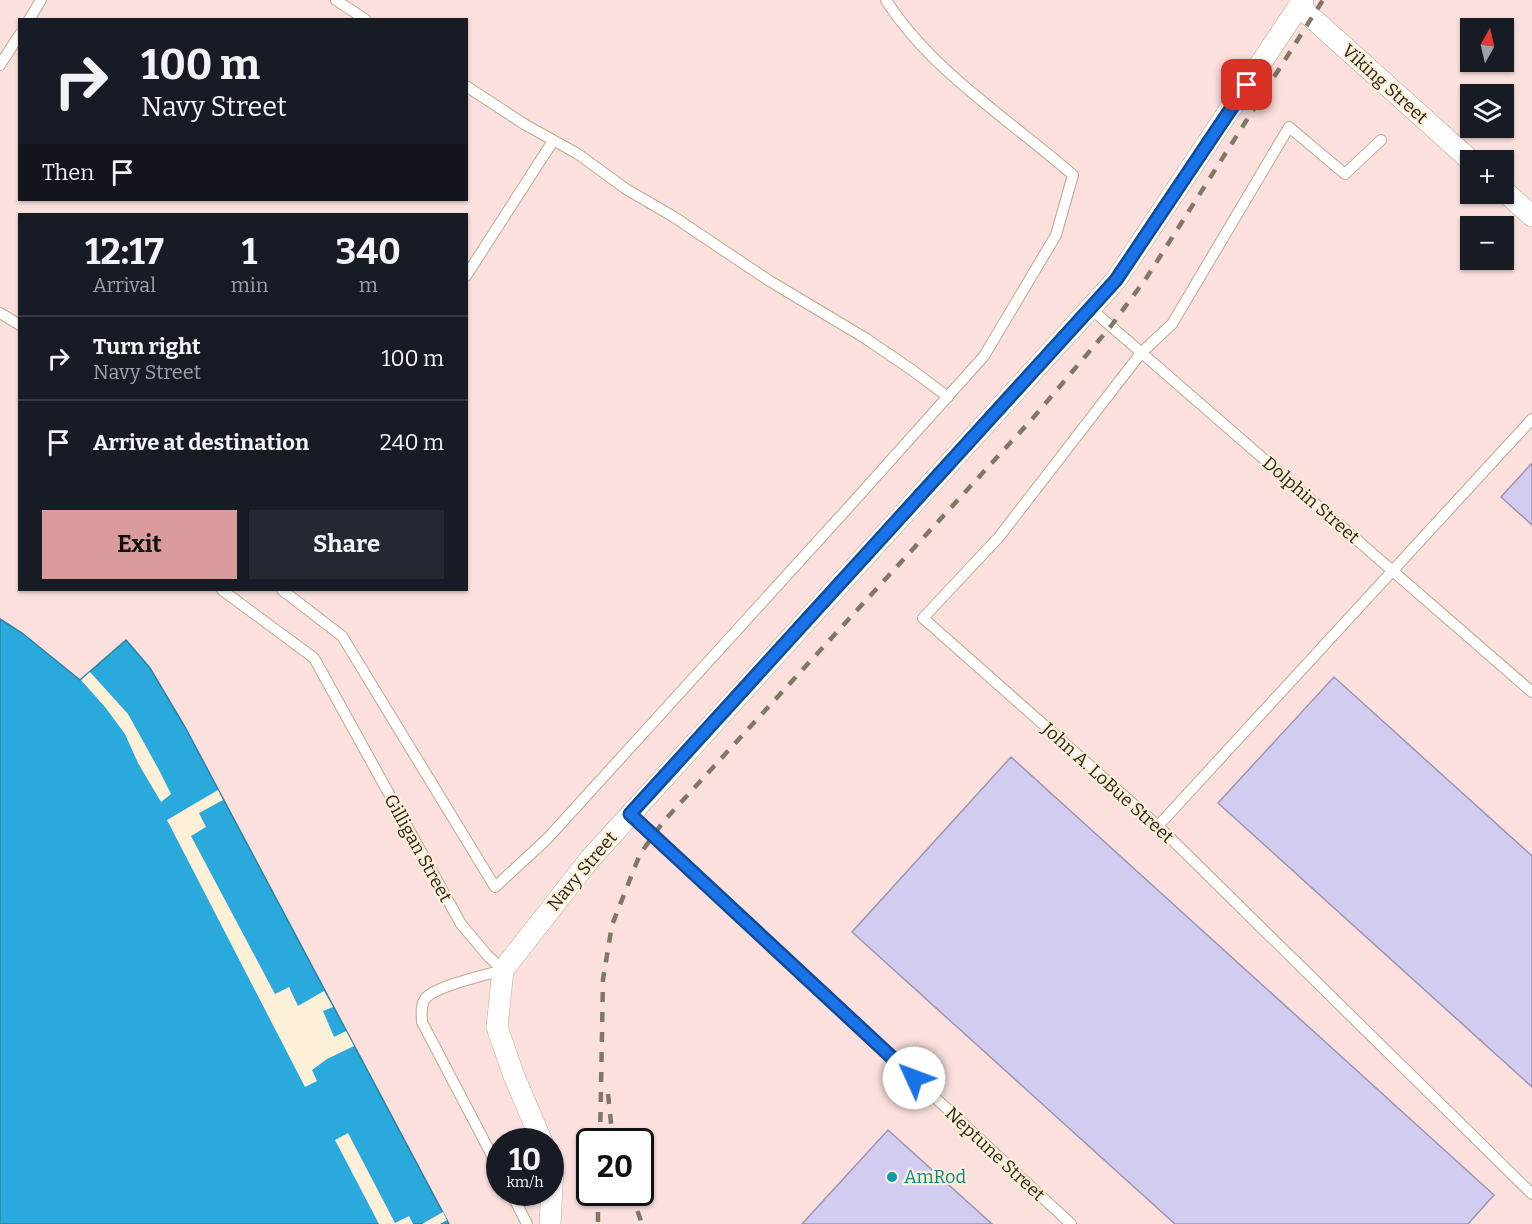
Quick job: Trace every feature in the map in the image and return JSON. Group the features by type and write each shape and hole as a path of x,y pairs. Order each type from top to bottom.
{"street":[{"name":"Viking Street","path":"1302,3 1460,151"},
{"name":"Navy Street","path":"504,970 583,867 630,814 1116,280 1302,3"},
{"path":"1514,200 1532,216"},
{"path":"504,970 497,1028 536,1128"},
{"path":"550,1224 551,1206"}],"lane":[{"path":"30,18 41,0"},
{"path":"336,0 363,18"},
{"path":"283,591 342,636 495,887 555,830 984,356 1056,235 1073,176 961,84 897,18 886,0"},
{"path":"0,65 18,37"},
{"path":"468,87 524,124 578,154 626,189 674,217 768,280 865,338 948,397"},
{"path":"1141,352 1172,324 1289,128 1345,174 1381,140"},
{"path":"468,273 554,141"},
{"name":"Dolphin Street","path":"1090,308 1532,692"},
{"path":"0,313 18,324"},
{"name":"John A. LoBue Street","path":"1141,352 999,537 923,618 1158,826 1532,1194"},
{"path":"1158,826 1532,419"},
{"name":"Gilligan Street","path":"223,591 314,658 461,924 487,955 504,970"},
{"name":"Neptune Street","path":"630,814 1071,1224"},
{"path":"486,1143 422,1022 421,1006 426,998 452,985 504,970"},
{"path":"518,1206 527,1224"}],"shaded area":[{"path":"0,0 1532,0 1532,1224 449,1224 185,727 150,668 126,640 81,680 22,633 0,619"}],"water":[{"path":"0,619 22,633 80,680 126,640 150,668 185,727 449,1224 0,1224"}],"pier":[{"path":"90,672 128,714 159,770 171,794 161,802 138,763 125,734 81,680"},
{"path":"218,790 223,800 199,813 206,827 191,836 275,994 289,987 298,1006 324,991 333,1007 323,1011 334,1037 346,1031 354,1046 327,1059 312,1070 317,1081 305,1087 167,820"},
{"path":"348,1133 395,1223 409,1216 413,1224 379,1224 335,1140"},
{"path":"443,1212 447,1220 440,1224 422,1224"}],"building":[{"path":"1532,463 1532,525 1501,497"},
{"path":"1334,677 1532,856 1532,1087 1218,803"},
{"path":"1011,757 1494,1195 1468,1224 1175,1224 852,932"},
{"name":"AmRod","path":"888,1130 992,1224 802,1224"}],"railway":[{"path":"600,1128 603,979 612,925 640,854 663,822 1033,418 1111,326 1147,277 1323,0"},
{"path":"608,1094 612,1128"},
{"path":"598,1206 598,1224"},
{"path":"636,1206 642,1224"}],"place":[{"name":"AmRod","path":"892,1177"}],"route":[{"path":"914,1078 630,814 1116,280 1247,85"}]}
